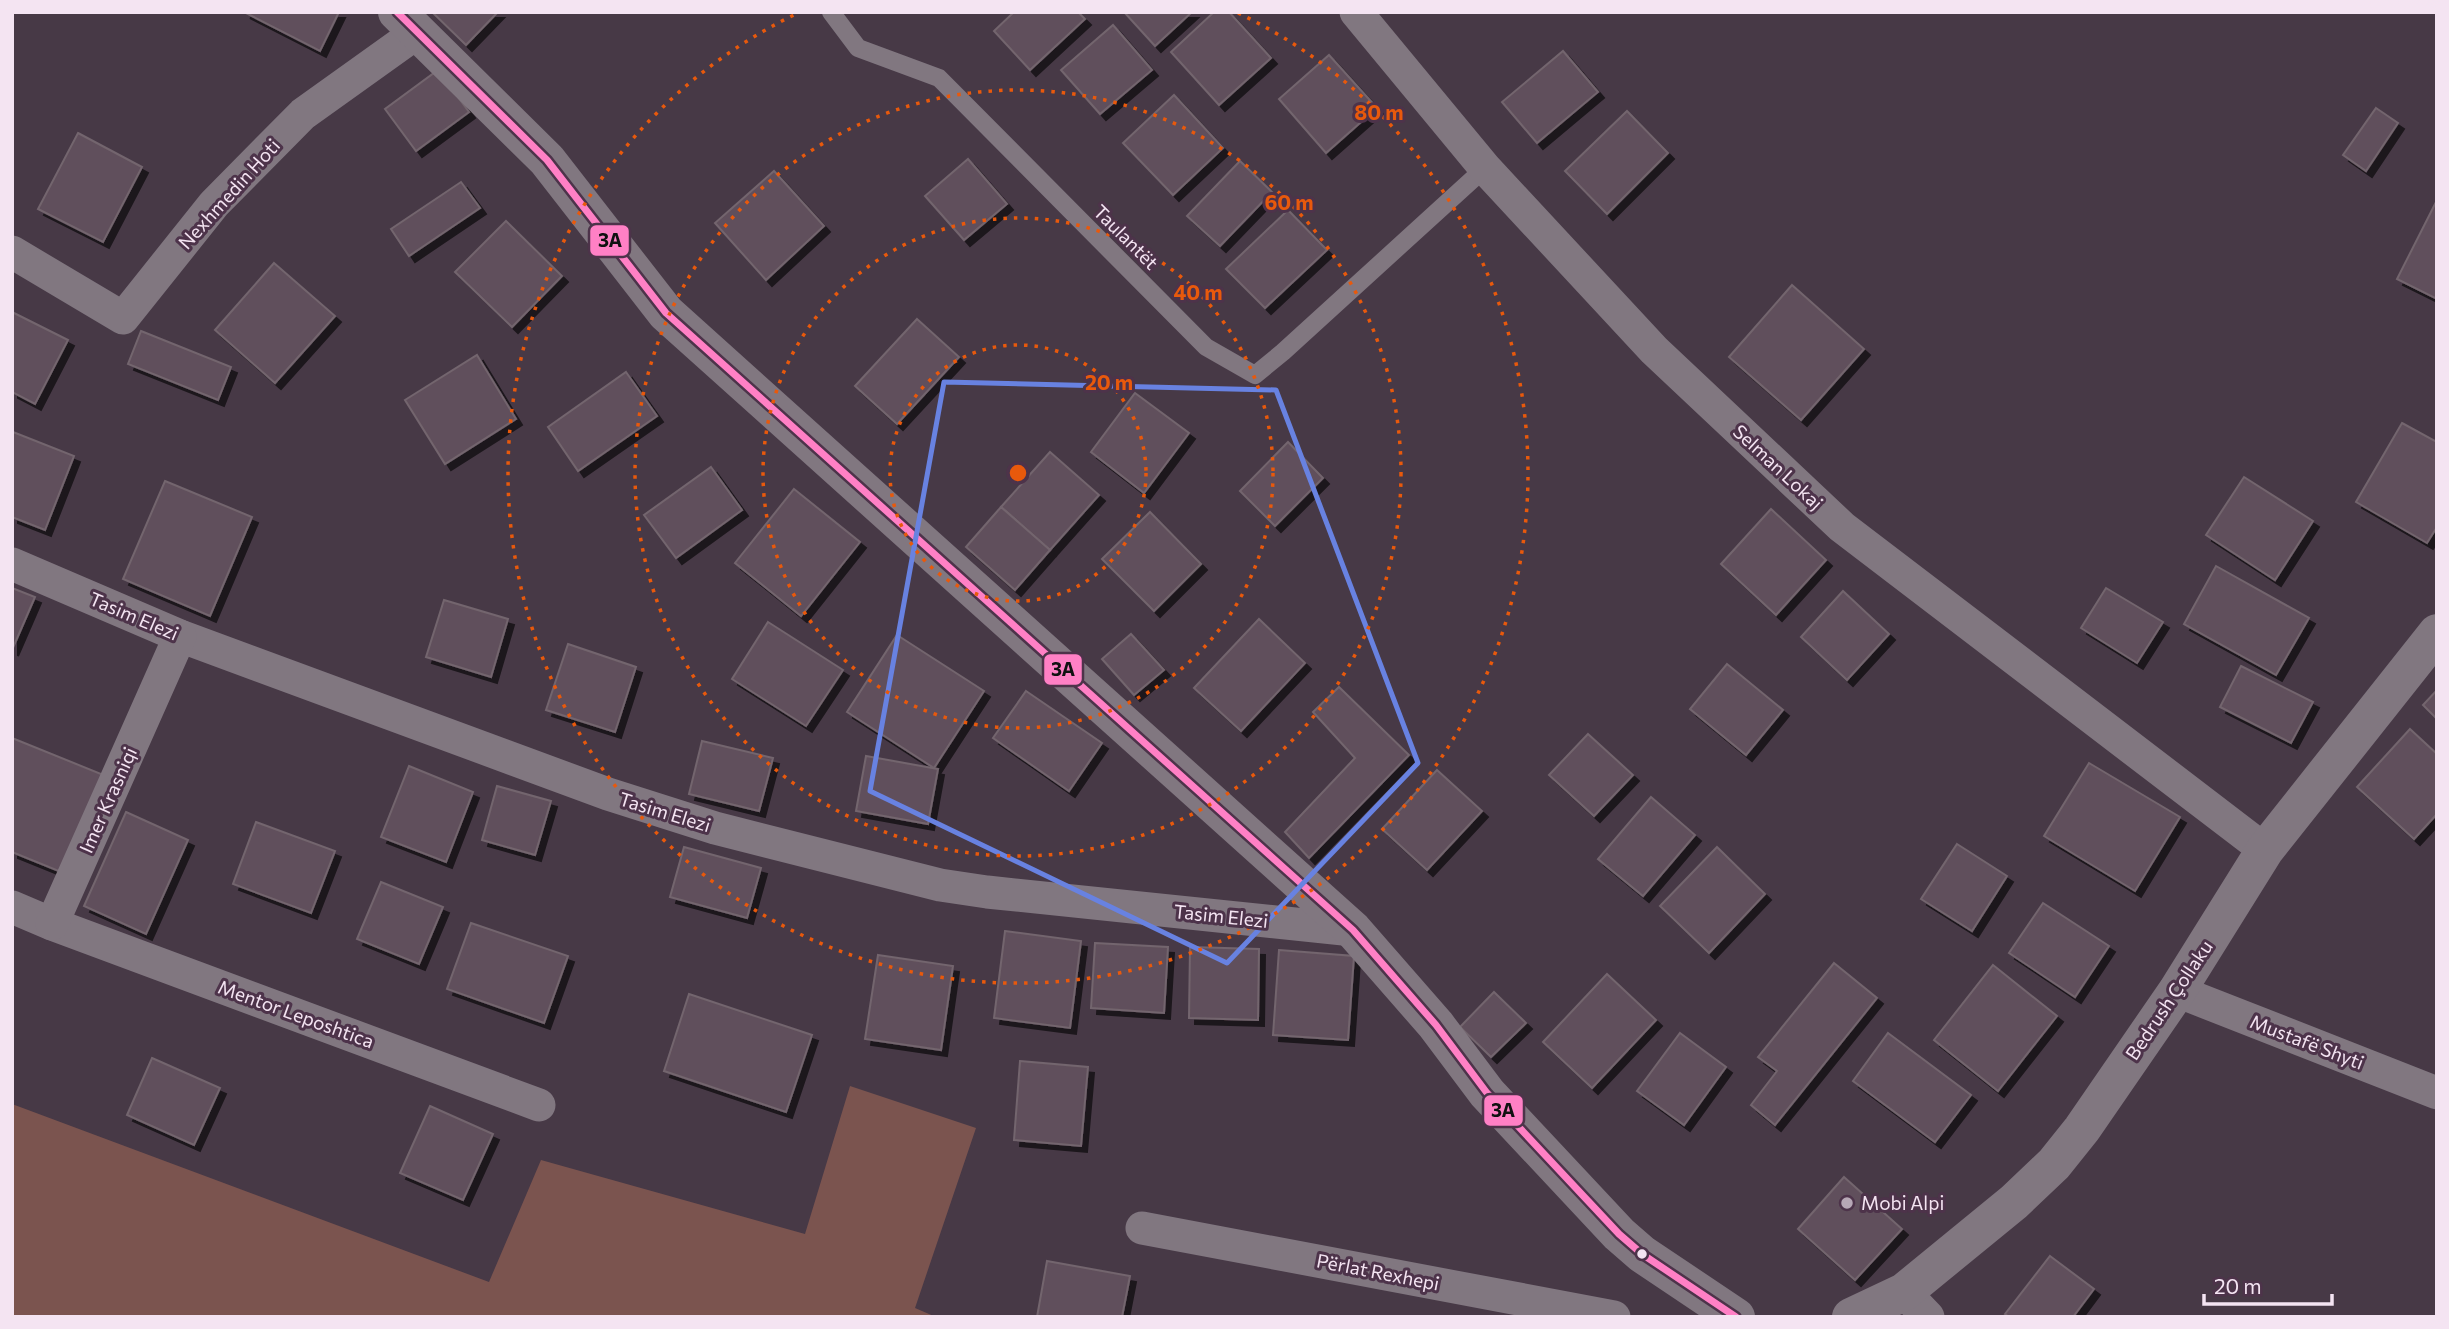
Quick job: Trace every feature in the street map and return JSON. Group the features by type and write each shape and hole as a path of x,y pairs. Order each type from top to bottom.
{"street":[{"name":"Selman Lokaj","path":"1356,12 1485,167 1654,350 1842,527 2265,850"},
{"name":"Nexhmedin Hoti","path":"12,253 124,318 214,204 303,114 408,22"},
{"path":"408,22 547,160 666,313 1353,930 1436,1026 1496,1102 1619,1234 1642,1254 1736,1317"},
{"name":"Tasim Elezi","path":"12,564 180,636 608,794 715,828 940,885 1353,930"},
{"name":"Bedrush Çollaku","path":"1851,1317 1916,1305 2054,1164 2082,1129 2177,991 2265,850 2437,633"},
{"name":"Imer Krasniqi","path":"52,924 180,636"},
{"path":"12,907 52,924"},
{"name":"Mentor Leposhtica","path":"52,924 539,1105"},
{"name":"Mustafë Shyti","path":"2177,991 2437,1093"},
{"name":"Përlat Rexhepi","path":"1142,1228 1614,1317"}],"lane":[{"name":"Taulantët","path":"831,12 858,48 939,78 1206,347 1255,375 1485,167"}],"highlighted area":[{"path":"944,382 1276,390 1418,763 1227,963 870,791"}],"shaded area":[{"path":"850,1086 976,1128 915,1308 936,1317 12,1317 12,1104 489,1282 541,1160 805,1234"}],"building":[{"path":"244,12 339,12 320,51"},
{"path":"432,12 498,12 466,45"},
{"path":"1014,12 1078,12 1085,19 1030,70 994,31"},
{"path":"1124,12 1192,12 1155,46"},
{"path":"1214,12 1229,12 1271,58 1219,105 1171,52"},
{"path":"1113,25 1152,70 1100,114 1061,70"},
{"path":"1563,51 1598,92 1537,143 1502,102"},
{"path":"1329,55 1377,108 1326,153 1279,99"},
{"path":"438,70 469,112 416,151 385,109"},
{"path":"1174,95 1223,148 1173,195 1123,143"},
{"path":"2376,108 2398,123 2366,171 2343,155"},
{"path":"1627,111 1668,153 1607,214 1565,171"},
{"path":"78,133 142,167 103,242 38,209"},
{"path":"968,159 1007,204 964,240 925,196"},
{"path":"1240,161 1272,192 1220,246 1187,216"},
{"path":"774,171 824,226 766,280 715,223"},
{"path":"461,182 480,208 409,256 391,229"},
{"path":"2437,202 2437,299 2397,279"},
{"path":"1288,210 1327,250 1265,308 1226,269"},
{"path":"506,221 562,276 512,327 455,272"},
{"path":"274,263 335,316 275,383 215,330"},
{"path":"1792,285 1864,349 1801,420 1729,357"},
{"path":"12,312 68,340 35,404 12,392"},
{"path":"917,319 959,357 897,424 855,386"},
{"path":"141,331 231,367 218,400 128,364"},
{"path":"477,355 516,419 445,464 405,400"},
{"path":"626,372 657,416 578,471 548,427"},
{"path":"1135,393 1189,433 1144,493 1091,452"},
{"path":"2402,423 2437,442 2437,527 2427,543 2356,502"},
{"path":"13,432 74,456 45,530 12,517"},
{"path":"1288,442 1323,478 1275,526 1240,491"},
{"path":"1050,452 1099,495 1050,550 1001,507"},
{"path":"711,467 742,510 676,558 644,515"},
{"path":"2244,477 2313,521 2275,580 2206,535"},
{"path":"165,481 252,517 210,616 123,579"},
{"path":"794,489 860,542 801,616 735,563"},
{"path":"1001,507 1050,550 1015,590 966,547"},
{"path":"1771,509 1826,560 1776,615 1721,564"},
{"path":"1150,512 1201,564 1154,611 1102,559"},
{"path":"2216,566 2309,618 2276,675 2184,624"},
{"path":"12,588 35,597 12,650"},
{"path":"2106,588 2163,622 2137,663 2081,628"},
{"path":"1843,591 1889,634 1847,680 1801,637"},
{"path":"444,600 508,619 491,677 426,657"},
{"path":"1259,619 1305,663 1241,731 1194,688"},
{"path":"768,622 843,670 806,726 732,679"},
{"path":"1131,634 1164,670 1134,695 1102,659"},
{"path":"897,635 984,691 934,768 847,712"},
{"path":"568,644 636,667 615,732 546,710"},
{"path":"1727,664 1783,710 1746,755 1690,709"},
{"path":"2241,666 2313,702 2291,743 2220,707"},
{"path":"1339,687 1409,755 1309,858 1285,832 1355,758 1313,712"},
{"path":"2437,690 2437,719 2423,705"},
{"path":"1026,691 1102,743 1069,791 993,738"},
{"path":"2410,729 2437,754 2437,814 2414,839 2357,787"},
{"path":"1588,734 1633,775 1594,816 1549,775"},
{"path":"12,738 106,776 66,874 12,852"},
{"path":"702,741 773,758 759,811 689,794"},
{"path":"866,756 938,769 928,824 856,811"},
{"path":"2089,763 2180,817 2135,891 2044,836"},
{"path":"409,766 473,792 446,862 381,837"},
{"path":"1437,770 1482,811 1427,870 1382,829"},
{"path":"497,786 551,801 535,855 482,840"},
{"path":"1651,797 1695,835 1643,896 1598,859"},
{"path":"126,812 188,840 146,934 84,906"},
{"path":"256,822 335,851 311,913 233,884"},
{"path":"1957,844 2007,876 1972,931 1921,899"},
{"path":"684,847 761,868 747,918 670,897"},
{"path":"1717,847 1765,894 1709,953 1660,906"},
{"path":"381,882 443,907 419,964 357,939"},
{"path":"2043,903 2109,946 2075,997 2009,953"},
{"path":"471,923 568,956 544,1023 447,989"},
{"path":"1005,931 1081,941 1070,1028 994,1018"},
{"path":"1095,943 1168,947 1164,1013 1091,1008"},
{"path":"1190,947 1259,949 1258,1020 1189,1018"},
{"path":"1279,950 1354,956 1348,1040 1273,1035"},
{"path":"878,955 953,966 941,1050 865,1039"},
{"path":"1834,963 1877,998 1775,1125 1751,1105 1777,1071 1758,1057"},
{"path":"1993,965 2057,1016 1998,1091 1934,1040"},
{"path":"1607,974 1656,1020 1592,1088 1543,1042"},
{"path":"1494,992 1526,1023 1491,1057 1460,1027"},
{"path":"689,994 812,1035 786,1112 664,1071"},
{"path":"1680,1033 1726,1067 1684,1125 1637,1091"},
{"path":"1888,1033 1971,1095 1935,1142 1853,1081"},
{"path":"152,1058 220,1088 194,1145 127,1115"},
{"path":"1020,1061 1088,1067 1081,1146 1014,1140"},
{"path":"430,1106 493,1134 463,1200 400,1173"},
{"name":"Mobi Alpi","path":"1844,1177 1902,1229 1855,1280 1798,1229"},
{"path":"2050,1256 2094,1289 2073,1317 2009,1317 2005,1314"},
{"path":"1047,1261 1130,1276 1122,1317 1037,1317"}],"transit line":[{"name":"3A","path":"397,12 547,160 666,313 1353,930 1436,1025 1487,1093 1619,1234 1642,1254 1736,1317"}],"place":[{"name":"Mobi Alpi","path":"1847,1203"}]}
